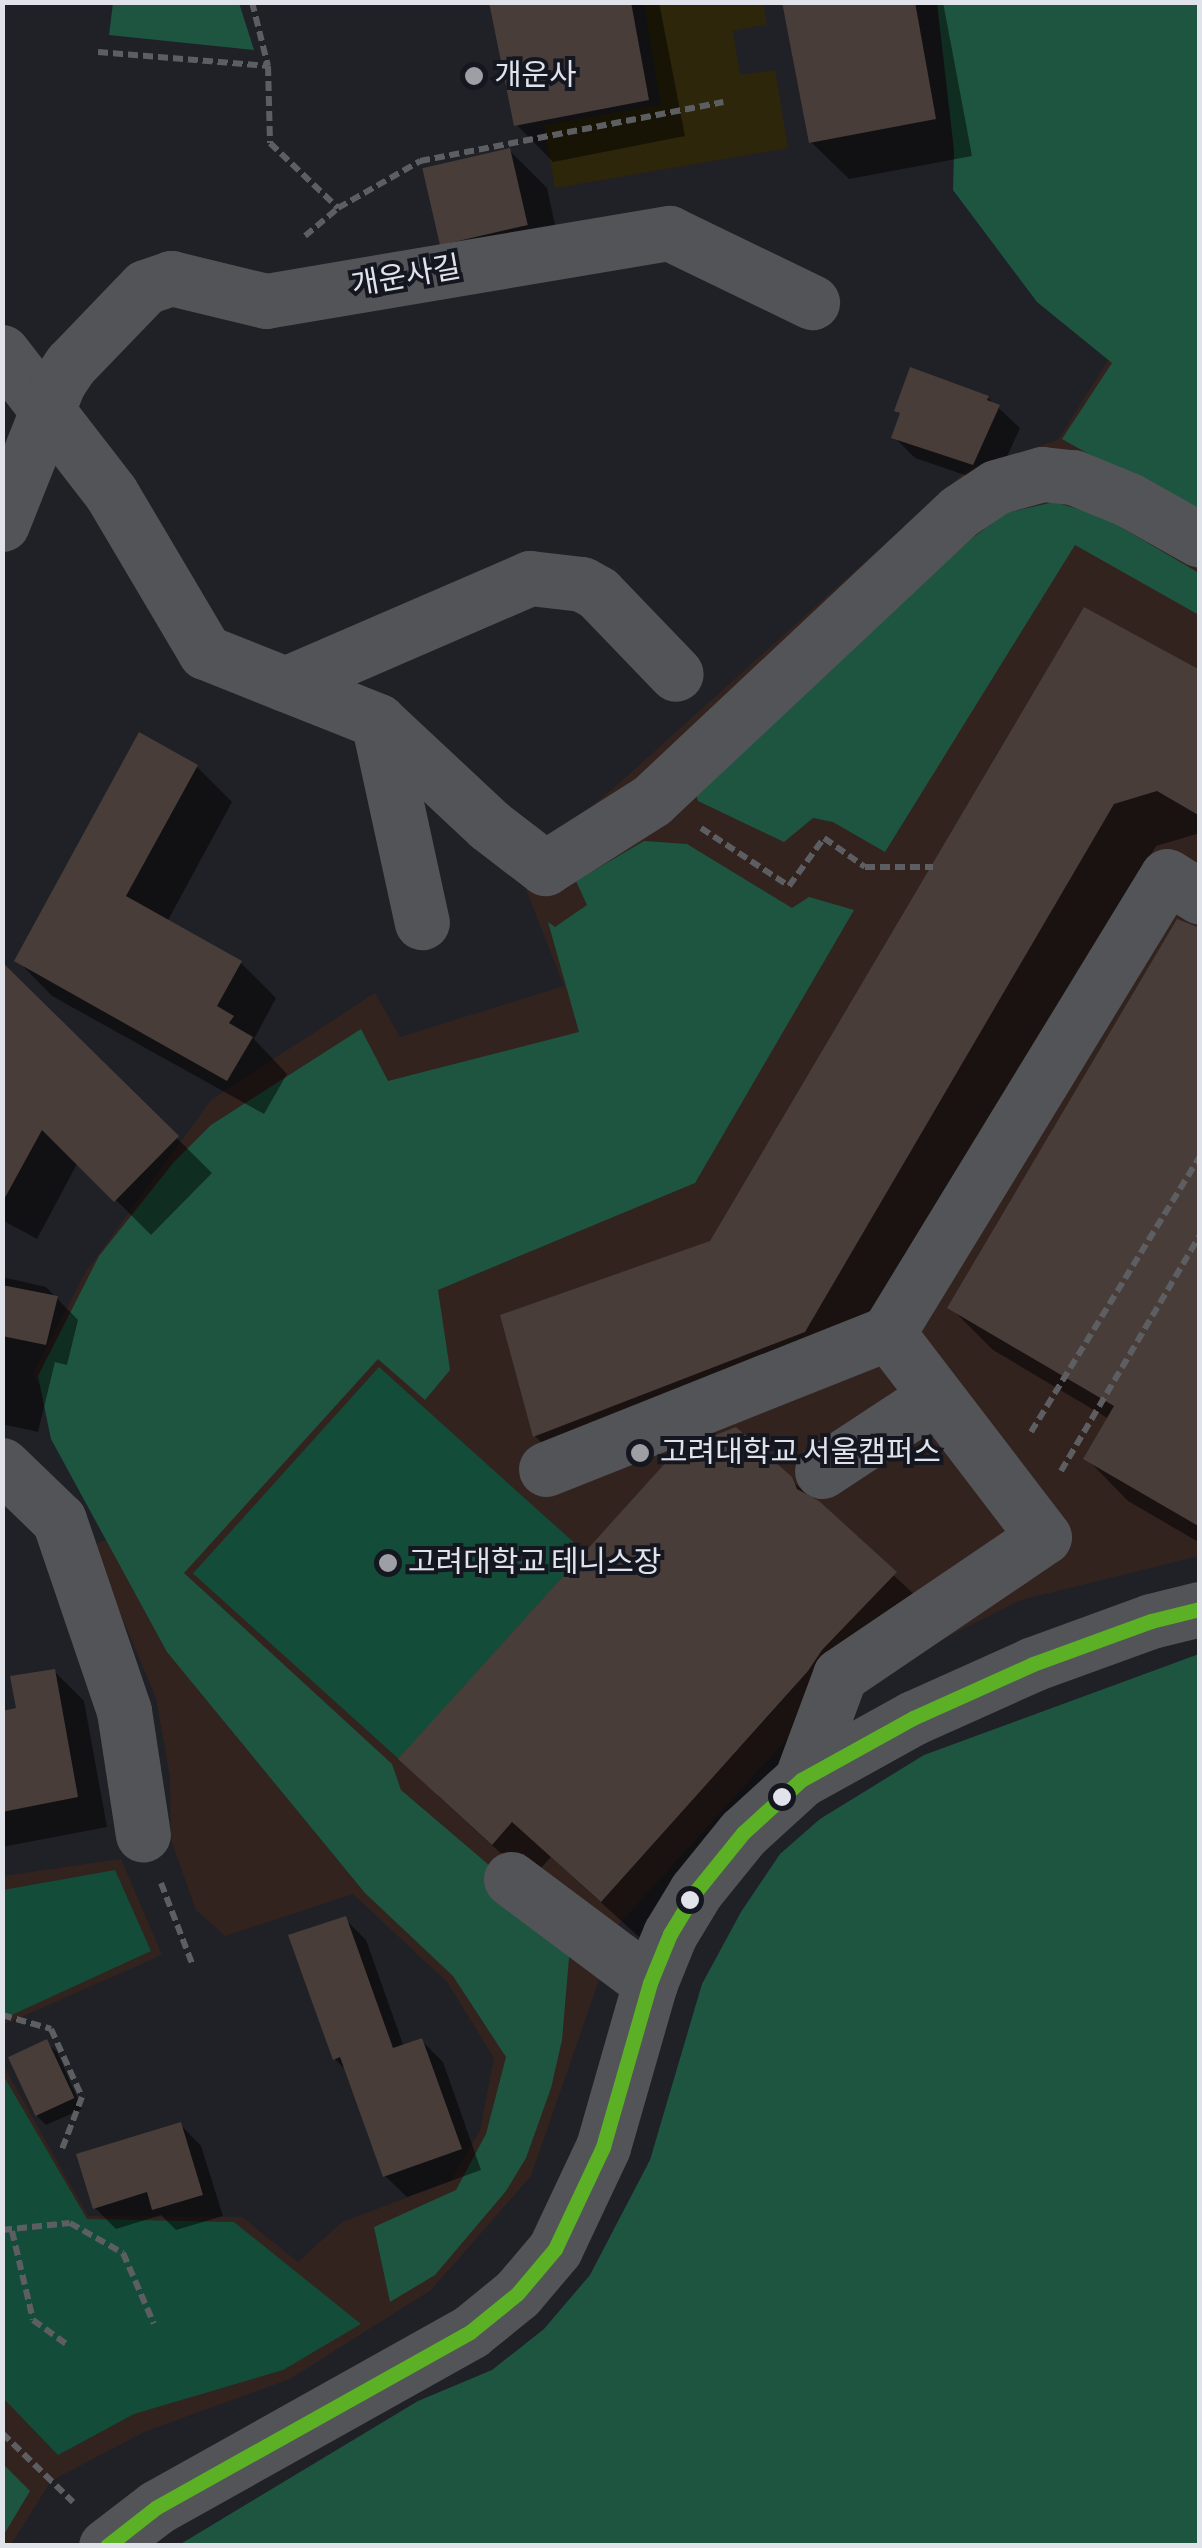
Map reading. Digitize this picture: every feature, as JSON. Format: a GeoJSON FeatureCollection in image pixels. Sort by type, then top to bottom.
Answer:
{"type":"FeatureCollection","features":[{"type":"Feature","properties":{"kind":"street","name":"개운사길"},"geometry":{"type":"LineString","coordinates":[[2,524],[47,410],[71,364],[144,286],[171,278],[266,300],[668,233],[812,302]]}},
{"type":"Feature","properties":{"kind":"street"},"geometry":{"type":"LineString","coordinates":[[2,352],[111,493],[204,652],[378,721],[489,825],[546,868],[652,800],[960,511],[996,487],[1042,474],[1073,477],[1129,500],[1200,540]]}},
{"type":"Feature","properties":{"kind":"street"},"geometry":{"type":"LineString","coordinates":[[285,684],[530,578],[554,584],[666,685]]}},
{"type":"Feature","properties":{"kind":"street"},"geometry":{"type":"LineString","coordinates":[[378,721],[422,922]]}},
{"type":"Feature","properties":{"kind":"street"},"geometry":{"type":"LineString","coordinates":[[546,1469],[888,1333],[1167,876],[1200,896]]}},
{"type":"Feature","properties":{"kind":"street"},"geometry":{"type":"LineString","coordinates":[[800,1780],[840,1676],[1064,1545],[936,1396],[888,1333]]}},
{"type":"Feature","properties":{"kind":"street"},"geometry":{"type":"LineString","coordinates":[[822,1471],[936,1396]]}},
{"type":"Feature","properties":{"kind":"street"},"geometry":{"type":"LineString","coordinates":[[2,1465],[58,1520],[124,1711],[143,1835]]}},
{"type":"Feature","properties":{"kind":"street"},"geometry":{"type":"LineString","coordinates":[[108,2543],[157,2506],[470,2332],[518,2294],[555,2249],[603,2147],[650,1983],[670,1934],[696,1891],[743,1833],[800,1780],[913,1718],[1033,1664],[1151,1621],[1200,1608]]}},
{"type":"Feature","properties":{"kind":"street"},"geometry":{"type":"LineString","coordinates":[[511,1880],[650,1983]]}},
{"type":"Feature","properties":{"kind":"path"},"geometry":{"type":"LineString","coordinates":[[252,2],[268,66],[270,143],[338,208],[420,161],[724,102]]}},
{"type":"Feature","properties":{"kind":"path"},"geometry":{"type":"LineString","coordinates":[[98,52],[268,66]]}},
{"type":"Feature","properties":{"kind":"path"},"geometry":{"type":"LineString","coordinates":[[652,800],[790,886],[824,838],[866,867],[933,867]]}},
{"type":"Feature","properties":{"kind":"path"},"geometry":{"type":"LineString","coordinates":[[1026,1439],[1200,1156]]}},
{"type":"Feature","properties":{"kind":"path"},"geometry":{"type":"LineString","coordinates":[[1060,1472],[1200,1234]]}},
{"type":"Feature","properties":{"kind":"path"},"geometry":{"type":"LineString","coordinates":[[143,1835],[193,1966]]}},
{"type":"Feature","properties":{"kind":"path"},"geometry":{"type":"LineString","coordinates":[[2,2015],[51,2029],[82,2096],[62,2149]]}},
{"type":"Feature","properties":{"kind":"path"},"geometry":{"type":"LineString","coordinates":[[2,2230],[70,2223],[123,2253],[154,2324]]}},
{"type":"Feature","properties":{"kind":"path"},"geometry":{"type":"LineString","coordinates":[[12,2230],[33,2320],[69,2346]]}},
{"type":"Feature","properties":{"kind":"path"},"geometry":{"type":"LineString","coordinates":[[2,2433],[108,2543]]}},
{"type":"Feature","properties":{"kind":"shaded area","name":"고려대학교 서울캠퍼스"},"geometry":{"type":"Polygon","coordinates":[[[1199,297],[1199,1556],[1021,1600],[823,1699],[618,1925],[531,2176],[431,2290],[290,2379],[144,2432],[51,2481],[10,2546],[2,2545],[2,2063],[88,2216],[242,2217],[298,2262],[342,2222],[451,2181],[480,2130],[494,2058],[447,1982],[353,1894],[225,1936],[196,1910],[171,1840],[170,1777],[156,1698],[92,1546],[127,1531],[33,1374],[85,1273],[212,1099],[375,993],[400,1037],[564,986],[517,867],[615,787],[968,469],[1058,440],[1114,351],[1199,297]]]}},
{"type":"Feature","properties":{"kind":"shaded area"},"geometry":{"type":"Polygon","coordinates":[[[121,1859],[162,1955],[3,2025],[3,1876],[121,1859]]]}},
{"type":"Feature","properties":{"kind":"green space"},"geometry":{"type":"Polygon","coordinates":[[[113,3],[239,3],[254,50],[109,35],[113,3]]]}},
{"type":"Feature","properties":{"kind":"green space"},"geometry":{"type":"Polygon","coordinates":[[[937,3],[1199,3],[1199,516],[1062,439],[1112,363],[1037,302],[953,190],[954,150],[937,3]]]}},
{"type":"Feature","properties":{"kind":"green space"},"geometry":{"type":"Polygon","coordinates":[[[1054,502],[1102,516],[1199,573],[1199,615],[1075,545],[885,852],[833,822],[813,818],[784,842],[698,801],[695,791],[971,539],[1006,513],[1054,502]]]}},
{"type":"Feature","properties":{"kind":"green space"},"geometry":{"type":"Polygon","coordinates":[[[644,841],[687,844],[792,908],[809,897],[854,910],[695,1183],[438,1290],[450,1370],[425,1400],[378,1359],[184,1573],[392,1764],[401,1790],[571,1935],[562,2040],[551,2088],[526,2158],[506,2191],[435,2275],[390,2302],[374,2227],[456,2190],[486,2134],[506,2057],[453,1976],[365,1893],[167,1652],[51,1439],[38,1376],[99,1256],[174,1162],[211,1125],[361,1029],[388,1081],[579,1032],[548,922],[555,927],[587,905],[576,881],[644,841]]]}},
{"type":"Feature","properties":{"kind":"green space","name":"고려대학교 테니스장"},"geometry":{"type":"Polygon","coordinates":[[[379,1367],[585,1552],[399,1759],[193,1574],[379,1367]]]}},
{"type":"Feature","properties":{"kind":"green space"},"geometry":{"type":"Polygon","coordinates":[[[1199,1654],[1199,2545],[179,2545],[418,2401],[492,2370],[544,2329],[590,2275],[650,2160],[702,1984],[741,1912],[780,1854],[820,1819],[924,1755],[1199,1654]]]}},
{"type":"Feature","properties":{"kind":"green space"},"geometry":{"type":"Polygon","coordinates":[[[115,1870],[151,1951],[3,2019],[3,1890],[115,1870]]]}},
{"type":"Feature","properties":{"kind":"green space"},"geometry":{"type":"Polygon","coordinates":[[[2,2073],[87,2219],[234,2222],[361,2324],[283,2370],[134,2414],[58,2455],[3,2398],[2,2073]]]}},
{"type":"Feature","properties":{"kind":"green space"},"geometry":{"type":"Polygon","coordinates":[[[3,2464],[30,2491],[3,2536],[3,2464]]]}},
{"type":"Feature","properties":{"kind":"sand"},"geometry":{"type":"Polygon","coordinates":[[[644,3],[763,3],[767,24],[733,31],[740,75],[775,70],[788,148],[555,188],[544,125],[661,105],[644,3]]]}},
{"type":"Feature","properties":{"kind":"building"},"geometry":{"type":"Polygon","coordinates":[[[489,2],[631,2],[649,100],[514,126],[489,2]]]}},
{"type":"Feature","properties":{"kind":"building"},"geometry":{"type":"Polygon","coordinates":[[[782,2],[915,2],[936,119],[809,143],[782,2]]]}},
{"type":"Feature","properties":{"kind":"building"},"geometry":{"type":"Polygon","coordinates":[[[510,148],[528,225],[440,245],[422,168],[510,148]]]}},
{"type":"Feature","properties":{"kind":"building"},"geometry":{"type":"Polygon","coordinates":[[[910,367],[989,396],[987,400],[1000,405],[973,465],[891,438],[900,413],[894,411],[910,367]]]}},
{"type":"Feature","properties":{"kind":"building"},"geometry":{"type":"Polygon","coordinates":[[[1084,607],[1200,670],[1200,816],[1157,791],[1114,804],[805,1332],[533,1437],[500,1315],[710,1241],[1084,607]]]}},
{"type":"Feature","properties":{"kind":"building"},"geometry":{"type":"Polygon","coordinates":[[[139,732],[198,765],[126,896],[242,961],[217,1006],[234,1016],[229,1023],[253,1037],[227,1081],[14,961],[139,732]]]}},
{"type":"Feature","properties":{"kind":"building"},"geometry":{"type":"Polygon","coordinates":[[[1177,919],[1200,928],[1200,1527],[1083,1459],[1114,1406],[947,1308],[1177,919]]]}},
{"type":"Feature","properties":{"kind":"building"},"geometry":{"type":"Polygon","coordinates":[[[2,962],[179,1136],[114,1202],[42,1130],[2,1203],[2,962]]]}},
{"type":"Feature","properties":{"kind":"building"},"geometry":{"type":"Polygon","coordinates":[[[2,1285],[58,1296],[46,1345],[2,1336],[2,1285]]]}},
{"type":"Feature","properties":{"kind":"building"},"geometry":{"type":"Polygon","coordinates":[[[736,1427],[792,1477],[797,1489],[819,1501],[897,1572],[822,1650],[808,1671],[601,1902],[512,1822],[492,1845],[398,1759],[677,1450],[736,1427]]]}},
{"type":"Feature","properties":{"kind":"building"},"geometry":{"type":"Polygon","coordinates":[[[55,1669],[78,1797],[2,1812],[2,1711],[16,1708],[10,1676],[55,1669]]]}},
{"type":"Feature","properties":{"kind":"building"},"geometry":{"type":"Polygon","coordinates":[[[346,1916],[393,2048],[422,2038],[462,2149],[383,2177],[340,2057],[333,2060],[288,1935],[346,1916]]]}},
{"type":"Feature","properties":{"kind":"building"},"geometry":{"type":"Polygon","coordinates":[[[47,2039],[74,2098],[35,2116],[8,2057],[47,2039]]]}},
{"type":"Feature","properties":{"kind":"building"},"geometry":{"type":"Polygon","coordinates":[[[181,2122],[203,2195],[152,2210],[147,2192],[93,2209],[76,2154],[181,2122]]]}},
{"type":"Feature","properties":{"kind":"transit line"},"geometry":{"type":"LineString","coordinates":[[107,2546],[157,2507],[470,2332],[517,2294],[555,2249],[603,2147],[650,1983],[670,1934],[696,1891],[743,1833],[801,1780],[913,1718],[1033,1664],[1151,1621],[1200,1609]]}},
{"type":"Feature","properties":{"kind":"place","name":"개운사"},"geometry":{"type":"Point","coordinates":[474,76]}},
{"type":"Feature","properties":{"kind":"place","name":"고려대학교 서울캠퍼스"},"geometry":{"type":"Point","coordinates":[640,1453]}},
{"type":"Feature","properties":{"kind":"place","name":"고려대학교 테니스장"},"geometry":{"type":"Point","coordinates":[388,1563]}}]}
